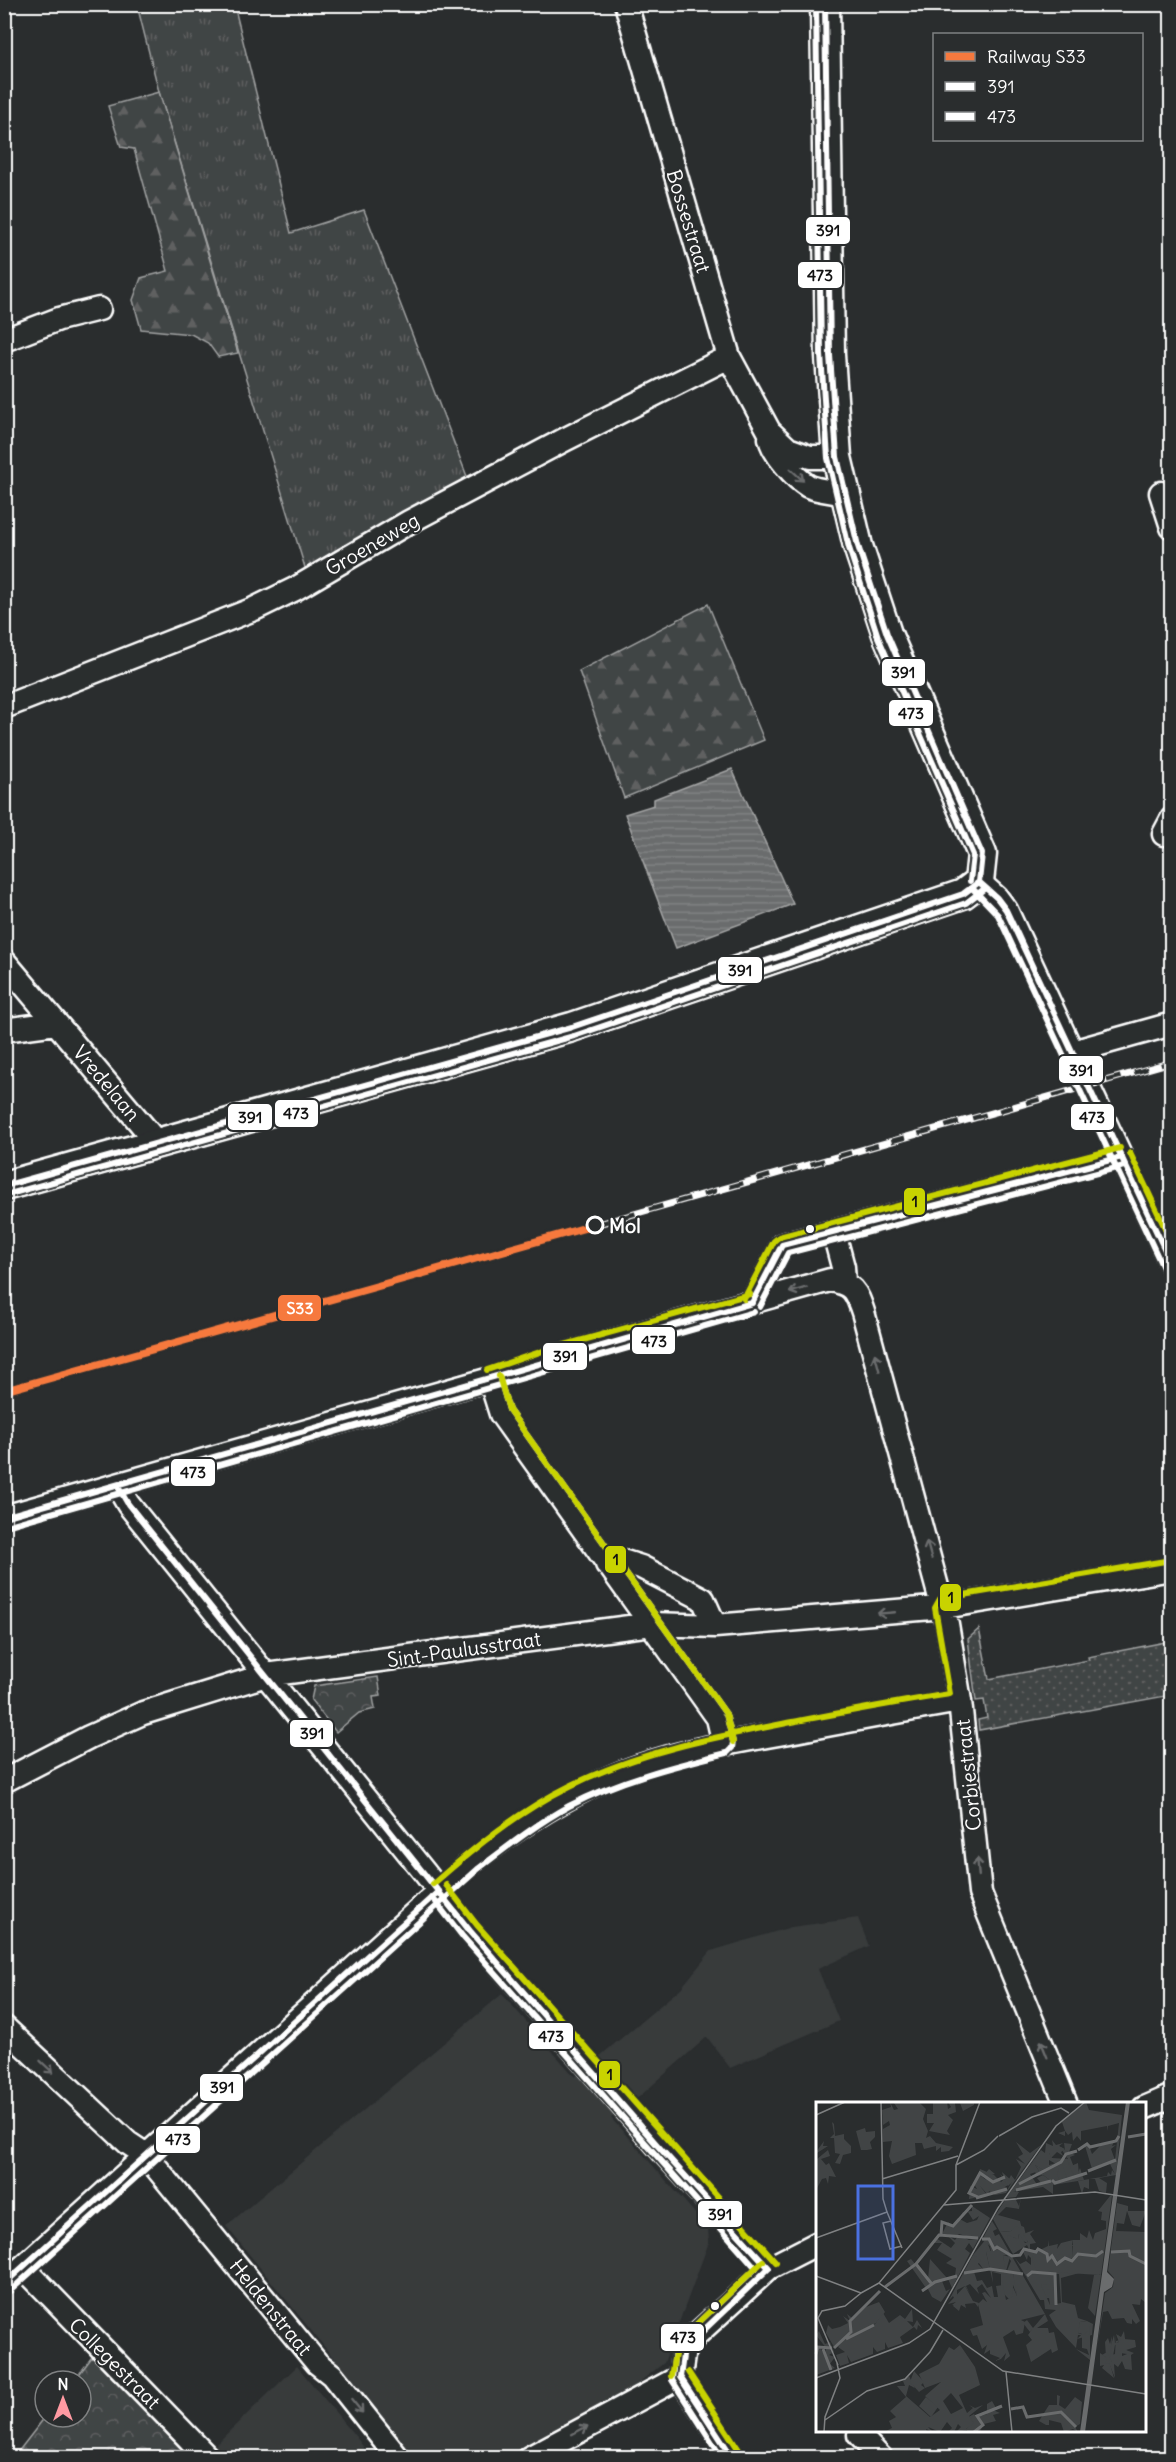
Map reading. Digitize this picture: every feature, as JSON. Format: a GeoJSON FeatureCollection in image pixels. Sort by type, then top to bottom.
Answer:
{"type":"FeatureCollection","features":[{"type":"Feature","properties":{"kind":"main road"},"geometry":{"type":"LineString","coordinates":[[4,1186],[616,1013],[963,894],[979,882],[982,854],[887,633],[858,546],[837,457],[830,355],[825,4]]}},
{"type":"Feature","properties":{"kind":"street","name":"Bossestraat"},"geometry":{"type":"LineString","coordinates":[[626,4],[729,357],[769,431],[772,445],[784,463],[808,486],[845,494]]}},
{"type":"Feature","properties":{"kind":"street"},"geometry":{"type":"LineString","coordinates":[[4,339],[59,319],[99,309]]}},
{"type":"Feature","properties":{"kind":"street","name":"Groeneweg"},"geometry":{"type":"LineString","coordinates":[[4,707],[264,604],[564,440],[729,357]]}},
{"type":"Feature","properties":{"kind":"street","name":"Bossestraat"},"geometry":{"type":"LineString","coordinates":[[769,431],[788,449],[810,457],[837,457]]}},
{"type":"Feature","properties":{"kind":"street"},"geometry":{"type":"LineString","coordinates":[[1161,493],[1172,527]]}},
{"type":"Feature","properties":{"kind":"street"},"geometry":{"type":"LineString","coordinates":[[979,882],[997,898],[1006,910],[1172,1266]]}},
{"type":"Feature","properties":{"kind":"street","name":"Vredelaan"},"geometry":{"type":"LineString","coordinates":[[4,961],[158,1144]]}},
{"type":"Feature","properties":{"kind":"street"},"geometry":{"type":"LineString","coordinates":[[4,1020],[37,1000]]}},
{"type":"Feature","properties":{"kind":"street"},"geometry":{"type":"LineString","coordinates":[[4,1030],[56,1023]]}},
{"type":"Feature","properties":{"kind":"street"},"geometry":{"type":"LineString","coordinates":[[1072,1052],[1172,1024]]}},
{"type":"Feature","properties":{"kind":"street"},"geometry":{"type":"LineString","coordinates":[[752,1303],[782,1245],[1122,1157]]}},
{"type":"Feature","properties":{"kind":"street","name":"Corbiestraat"},"geometry":{"type":"LineString","coordinates":[[834,1233],[843,1268],[844,1282],[853,1289],[863,1312],[944,1607],[960,1701],[980,1893],[1066,2102]]}},
{"type":"Feature","properties":{"kind":"street"},"geometry":{"type":"LineString","coordinates":[[4,1517],[490,1379],[545,1360],[830,1281],[844,1282]]}},
{"type":"Feature","properties":{"kind":"street"},"geometry":{"type":"LineString","coordinates":[[490,1379],[501,1414],[718,1718],[724,1744]]}},
{"type":"Feature","properties":{"kind":"street"},"geometry":{"type":"LineString","coordinates":[[117,1485],[128,1504],[470,1931],[769,2268]]}},
{"type":"Feature","properties":{"kind":"street"},"geometry":{"type":"LineString","coordinates":[[607,1564],[622,1561],[703,1599],[715,1626]]}},
{"type":"Feature","properties":{"kind":"street","name":"Sint-Paulusstraat"},"geometry":{"type":"LineString","coordinates":[[4,1781],[89,1737],[143,1713],[266,1675],[652,1624],[715,1626],[944,1607],[1172,1569]]}},
{"type":"Feature","properties":{"kind":"street"},"geometry":{"type":"LineString","coordinates":[[4,2284],[472,1862],[544,1810],[648,1762],[724,1744],[960,1701]]}},
{"type":"Feature","properties":{"kind":"street","name":"Heldenstraat"},"geometry":{"type":"LineString","coordinates":[[4,2027],[128,2143],[146,2155],[317,2363],[332,2375],[398,2457]]}},
{"type":"Feature","properties":{"kind":"street"},"geometry":{"type":"LineString","coordinates":[[1146,2107],[1172,2096]]}},
{"type":"Feature","properties":{"kind":"street"},"geometry":{"type":"LineString","coordinates":[[733,2457],[680,2378],[684,2349],[769,2268],[816,2244]]}},
{"type":"Feature","properties":{"kind":"street","name":"Collegestraat"},"geometry":{"type":"LineString","coordinates":[[23,2267],[208,2457]]}},
{"type":"Feature","properties":{"kind":"street"},"geometry":{"type":"LineString","coordinates":[[529,2457],[680,2378]]}},
{"type":"Feature","properties":{"kind":"street"},"geometry":{"type":"LineString","coordinates":[[859,2435],[881,2457]]}},
{"type":"Feature","properties":{"kind":"shaded area"},"geometry":{"type":"Polygon","coordinates":[[[732,769],[793,904],[676,948],[625,814],[654,805],[654,799],[732,769]]]}},
{"type":"Feature","properties":{"kind":"shaded area"},"geometry":{"type":"Polygon","coordinates":[[[858,1918],[869,1946],[818,1969],[839,2021],[730,2068],[707,2037],[639,2097],[611,2118],[708,2228],[709,2242],[664,2363],[619,2398],[508,2457],[414,2457],[226,2226],[502,1994],[575,2077],[681,1988],[711,1951],[791,1927],[858,1918]]]}},
{"type":"Feature","properties":{"kind":"shaded area"},"geometry":{"type":"Polygon","coordinates":[[[297,2366],[371,2457],[225,2457],[214,2446],[297,2366]]]}},
{"type":"Feature","properties":{"kind":"green space"},"geometry":{"type":"Polygon","coordinates":[[[137,5],[234,5],[291,233],[364,210],[468,479],[306,571],[159,92],[137,5]]]}},
{"type":"Feature","properties":{"kind":"green space"},"geometry":{"type":"Polygon","coordinates":[[[159,92],[238,353],[218,357],[208,343],[191,334],[141,329],[133,300],[141,278],[168,271],[134,149],[121,147],[108,106],[159,92]]]}},
{"type":"Feature","properties":{"kind":"green space"},"geometry":{"type":"Polygon","coordinates":[[[708,604],[764,740],[624,798],[579,671],[708,604]]]}},
{"type":"Feature","properties":{"kind":"green space"},"geometry":{"type":"Polygon","coordinates":[[[979,1629],[989,1679],[1089,1660],[1088,1657],[1171,1641],[1171,1670],[1166,1671],[1171,1695],[979,1730],[978,1720],[987,1718],[984,1700],[976,1701],[968,1639],[979,1629]]]}},
{"type":"Feature","properties":{"kind":"green space"},"geometry":{"type":"Polygon","coordinates":[[[378,1677],[381,1696],[373,1697],[375,1709],[359,1713],[336,1732],[311,1700],[314,1686],[378,1677]]]}},
{"type":"Feature","properties":{"kind":"green space"},"geometry":{"type":"Polygon","coordinates":[[[92,2357],[189,2457],[14,2457],[36,2429],[93,2429],[93,2369],[83,2369],[92,2357]]]}},
{"type":"Feature","properties":{"kind":"railway"},"geometry":{"type":"LineString","coordinates":[[595,1225],[1172,1062]]}},
{"type":"Feature","properties":{"kind":"rail line","name":"S33"},"geometry":{"type":"LineString","coordinates":[[4,1391],[595,1225]]}},
{"type":"Feature","properties":{"kind":"transit line","name":"473"},"geometry":{"type":"LineString","coordinates":[[816,4],[821,355],[828,458],[849,548],[878,637],[973,855],[970,881]]}},
{"type":"Feature","properties":{"kind":"transit line","name":"391"},"geometry":{"type":"LineString","coordinates":[[825,4],[830,355],[837,457],[858,546],[887,634],[982,854],[979,882]]}},
{"type":"Feature","properties":{"kind":"transit line","name":"391"},"geometry":{"type":"LineString","coordinates":[[979,882],[997,898],[1006,910],[1172,1265]]}},
{"type":"Feature","properties":{"kind":"transit line","name":"391"},"geometry":{"type":"LineString","coordinates":[[4,1186],[572,1027],[963,894],[979,882]]}},
{"type":"Feature","properties":{"kind":"transit line","name":"473"},"geometry":{"type":"LineString","coordinates":[[973,889],[998,915],[1164,1270]]}},
{"type":"Feature","properties":{"kind":"transit line","name":"473"},"geometry":{"type":"LineString","coordinates":[[6,1195],[574,1036],[966,903],[984,889]]}},
{"type":"Feature","properties":{"kind":"transit line","name":"1"},"geometry":{"type":"LineString","coordinates":[[744,1299],[774,1241],[779,1237],[1120,1148]]}},
{"type":"Feature","properties":{"kind":"transit line","name":"1"},"geometry":{"type":"LineString","coordinates":[[1130,1153],[1172,1243]]}},
{"type":"Feature","properties":{"kind":"transit line","name":"391"},"geometry":{"type":"LineString","coordinates":[[752,1303],[782,1245],[1122,1157]]}},
{"type":"Feature","properties":{"kind":"transit line","name":"473"},"geometry":{"type":"LineString","coordinates":[[760,1307],[788,1253],[1124,1166]]}},
{"type":"Feature","properties":{"kind":"transit line","name":"1"},"geometry":{"type":"LineString","coordinates":[[487,1370],[543,1351],[750,1294]]}},
{"type":"Feature","properties":{"kind":"transit line","name":"391"},"geometry":{"type":"LineString","coordinates":[[4,1517],[752,1303]]}},
{"type":"Feature","properties":{"kind":"transit line","name":"473"},"geometry":{"type":"LineString","coordinates":[[6,1526],[754,1312]]}},
{"type":"Feature","properties":{"kind":"transit line","name":"473"},"geometry":{"type":"LineString","coordinates":[[10,2291],[478,1869],[500,1852],[545,1820],[588,1797],[646,1775],[727,1753],[732,1748],[733,1742],[726,1714],[509,1410],[499,1376]]}},
{"type":"Feature","properties":{"kind":"transit line","name":"1"},"geometry":{"type":"LineString","coordinates":[[499,1376],[509,1410],[726,1714],[733,1742]]}},
{"type":"Feature","properties":{"kind":"transit line","name":"391"},"geometry":{"type":"LineString","coordinates":[[117,1485],[128,1504],[470,1931],[658,2146],[769,2268],[684,2349],[680,2377],[733,2458]]}},
{"type":"Feature","properties":{"kind":"transit line","name":"1"},"geometry":{"type":"LineString","coordinates":[[433,1884],[481,1843],[515,1818],[570,1786],[624,1763],[735,1733],[950,1694],[935,1608],[940,1599],[1171,1560]]}},
{"type":"Feature","properties":{"kind":"transit line","name":"1"},"geometry":{"type":"LineString","coordinates":[[446,1885],[477,1925],[776,2262]]}},
{"type":"Feature","properties":{"kind":"transit line","name":"391"},"geometry":{"type":"LineString","coordinates":[[4,2284],[439,1891]]}},
{"type":"Feature","properties":{"kind":"transit line","name":"473"},"geometry":{"type":"LineString","coordinates":[[432,1897],[463,1937],[756,2268],[678,2342],[675,2348],[672,2380],[722,2458]]}},
{"type":"Feature","properties":{"kind":"transit line","name":"1"},"geometry":{"type":"LineString","coordinates":[[671,2376],[677,2343],[763,2261]]}},
{"type":"Feature","properties":{"kind":"transit line","name":"1"},"geometry":{"type":"LineString","coordinates":[[688,2372],[741,2453]]}},
{"type":"Feature","properties":{"kind":"place","name":"Mol"},"geometry":{"type":"Point","coordinates":[595,1225]}}]}
